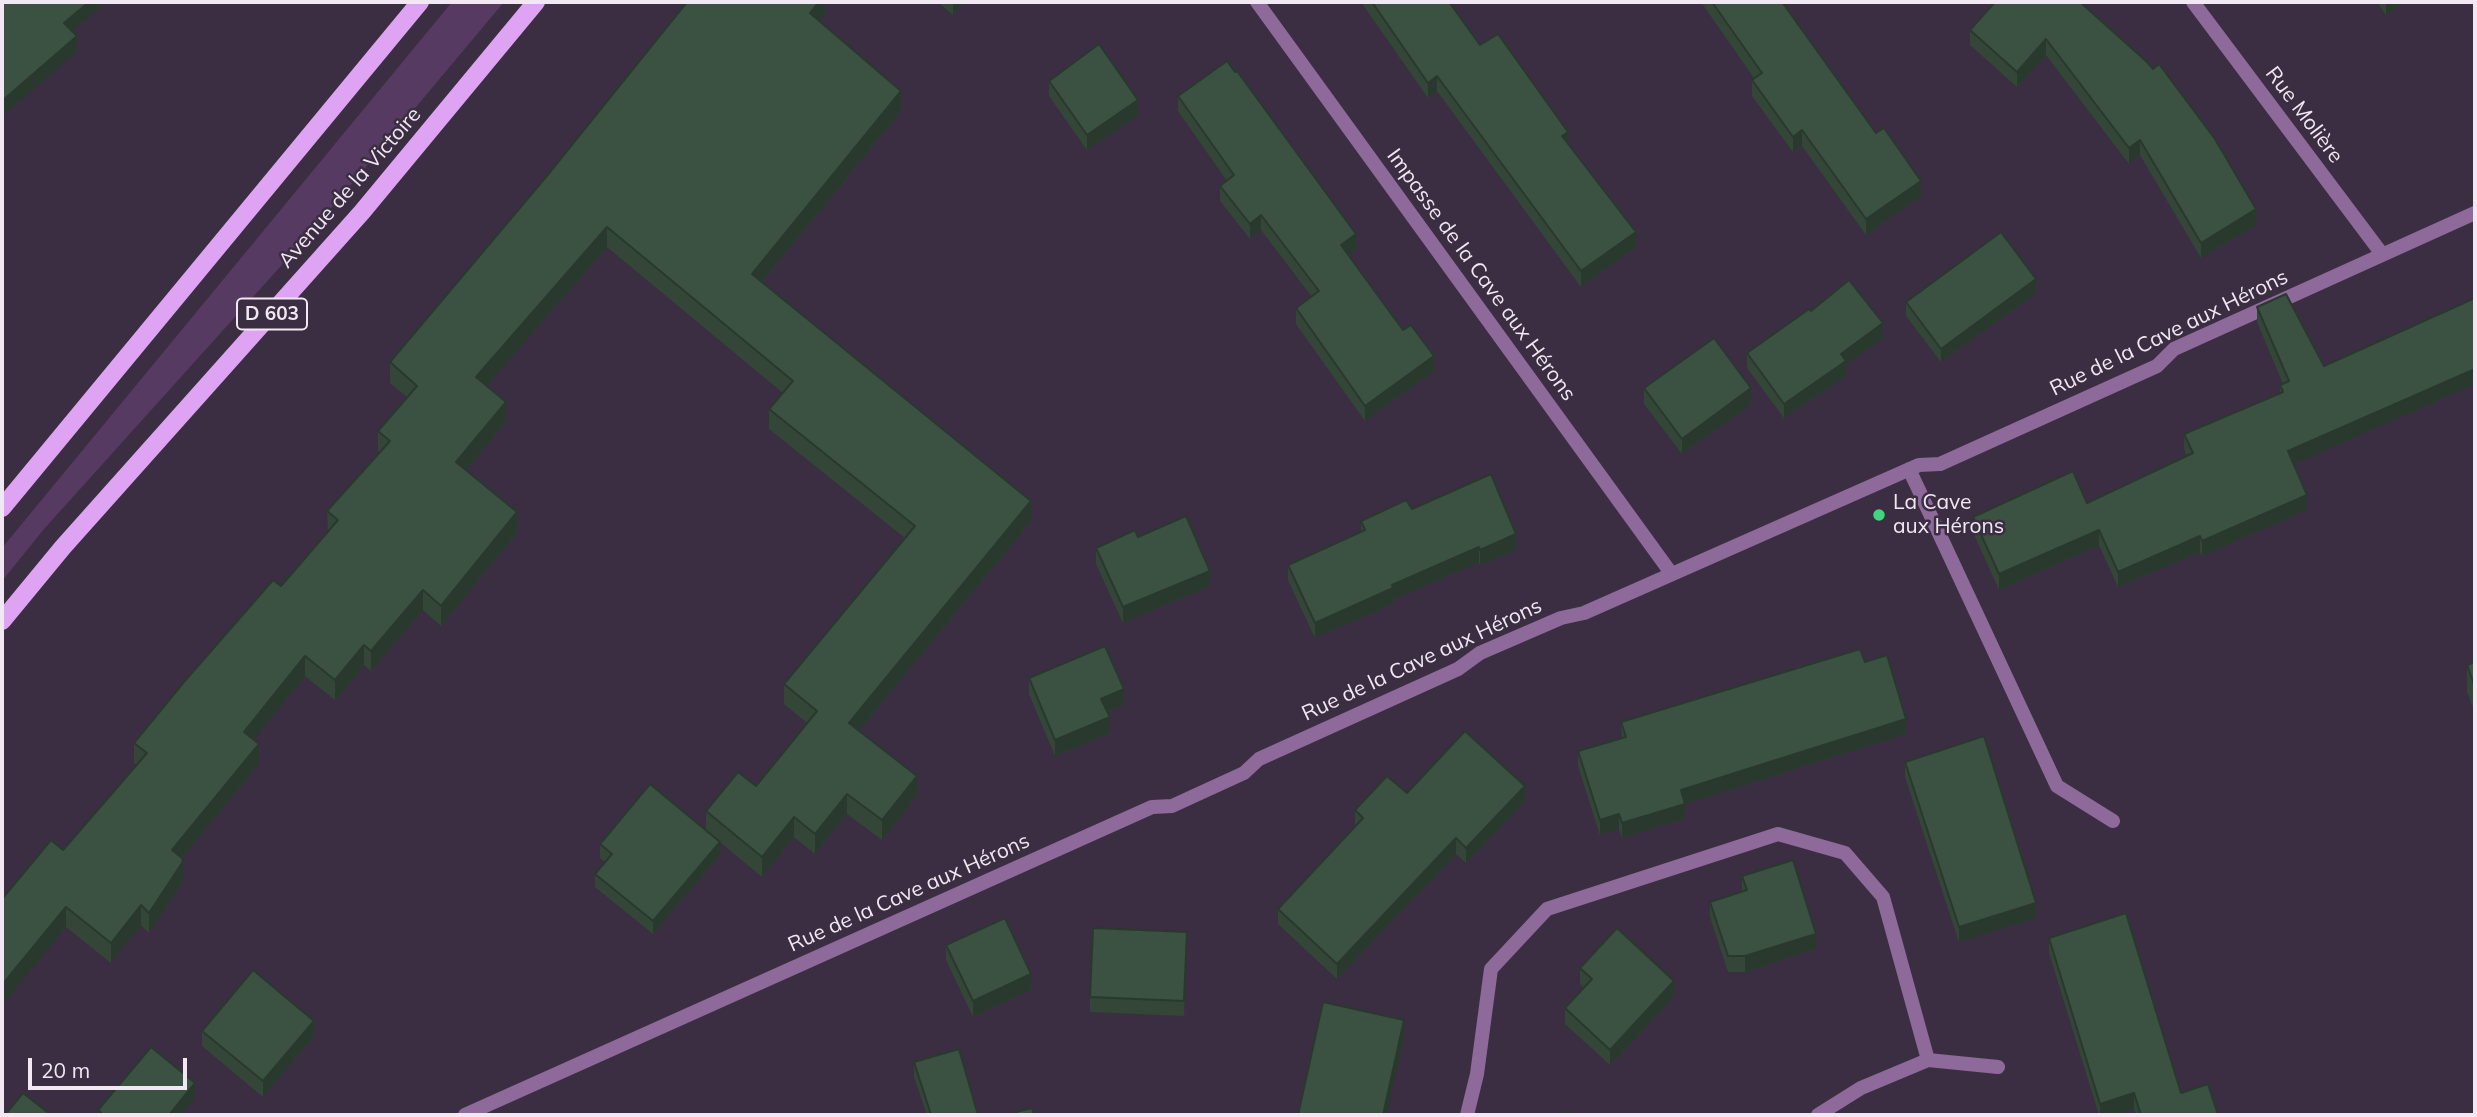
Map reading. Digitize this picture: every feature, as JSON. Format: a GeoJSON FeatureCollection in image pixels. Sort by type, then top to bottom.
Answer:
{"type":"FeatureCollection","features":[{"type":"Feature","properties":{"kind":"main road"},"geometry":{"type":"LineString","coordinates":[[2,508],[419,2]]}},
{"type":"Feature","properties":{"kind":"main road","name":"Avenue de la Victoire"},"geometry":{"type":"LineString","coordinates":[[2,621],[63,547],[362,212],[536,2]]}},
{"type":"Feature","properties":{"kind":"street","name":"Impasse de la Cave aux Hérons"},"geometry":{"type":"LineString","coordinates":[[1257,2],[1671,573]]}},
{"type":"Feature","properties":{"kind":"street","name":"Rue Molière"},"geometry":{"type":"LineString","coordinates":[[2193,2],[2382,254]]}},
{"type":"Feature","properties":{"kind":"street","name":"Rue de la Cave aux Hérons"},"geometry":{"type":"LineString","coordinates":[[465,1115],[1153,807],[1172,806],[1244,773],[1259,759],[1458,669],[1480,653],[1560,618],[1584,613],[1909,469],[1919,465],[1940,464],[2157,366],[2174,349],[2475,213]]}},
{"type":"Feature","properties":{"kind":"street"},"geometry":{"type":"LineString","coordinates":[[1909,469],[2057,786],[2113,821]]}},
{"type":"Feature","properties":{"kind":"street"},"geometry":{"type":"LineString","coordinates":[[1467,1115],[1477,1074],[1491,969],[1548,909],[1778,834],[1845,853],[1883,897],[1928,1060]]}},
{"type":"Feature","properties":{"kind":"street"},"geometry":{"type":"LineString","coordinates":[[1818,1115],[1861,1088],[1928,1060],[1998,1067]]}},
{"type":"Feature","properties":{"kind":"shaded area"},"geometry":{"type":"Polygon","coordinates":[[[452,2],[504,2],[307,237],[44,529],[2,581],[2,548],[452,2]]]}},
{"type":"Feature","properties":{"kind":"building"},"geometry":{"type":"Polygon","coordinates":[[[2,2],[89,2],[64,23],[77,36],[2,101],[2,2]]]}},
{"type":"Feature","properties":{"kind":"building"},"geometry":{"type":"Polygon","coordinates":[[[687,2],[819,2],[810,13],[901,91],[752,274],[1031,501],[849,723],[917,776],[882,820],[847,794],[815,834],[794,817],[762,857],[706,811],[738,772],[756,786],[817,711],[784,684],[915,526],[769,409],[793,381],[607,227],[476,377],[506,402],[456,462],[517,512],[441,606],[423,590],[371,651],[364,645],[335,680],[305,656],[244,732],[259,744],[172,850],[183,859],[182,863],[149,913],[141,905],[111,943],[66,907],[2,985],[2,899],[51,840],[63,850],[147,753],[134,743],[184,682],[273,580],[281,586],[338,520],[327,511],[390,441],[378,431],[417,386],[390,362],[546,177],[687,2]]]}},
{"type":"Feature","properties":{"kind":"building"},"geometry":{"type":"Polygon","coordinates":[[[1372,2],[1449,2],[1480,45],[1498,34],[1568,132],[1562,136],[1636,232],[1581,271],[1437,76],[1428,83],[1372,2]]]}},
{"type":"Feature","properties":{"kind":"building"},"geometry":{"type":"Polygon","coordinates":[[[1712,2],[1782,2],[1876,133],[1884,128],[1921,181],[1866,219],[1802,130],[1793,137],[1752,80],[1762,73],[1712,2]]]}},
{"type":"Feature","properties":{"kind":"building"},"geometry":{"type":"Polygon","coordinates":[[[1995,2],[2080,2],[2153,69],[2159,64],[2215,139],[2256,209],[2201,243],[2140,140],[2129,148],[2046,39],[2017,72],[1970,30],[1995,2]]]}},
{"type":"Feature","properties":{"kind":"building"},"geometry":{"type":"Polygon","coordinates":[[[1099,44],[1138,100],[1087,135],[1049,81],[1099,44]]]}},
{"type":"Feature","properties":{"kind":"building"},"geometry":{"type":"Polygon","coordinates":[[[1227,61],[1356,234],[1341,245],[1403,330],[1411,325],[1434,356],[1365,406],[1296,308],[1319,291],[1261,215],[1250,224],[1220,186],[1234,175],[1178,96],[1227,61]]]}},
{"type":"Feature","properties":{"kind":"building"},"geometry":{"type":"Polygon","coordinates":[[[2001,232],[2036,279],[1941,349],[1906,302],[2001,232]]]}},
{"type":"Feature","properties":{"kind":"building"},"geometry":{"type":"Polygon","coordinates":[[[1849,280],[1883,323],[1841,354],[1846,361],[1784,404],[1747,353],[1809,309],[1811,311],[1849,280]]]}},
{"type":"Feature","properties":{"kind":"building"},"geometry":{"type":"Polygon","coordinates":[[[2286,294],[2324,366],[2475,298],[2475,369],[2288,451],[2307,495],[2202,541],[2200,536],[2118,572],[2099,530],[1999,574],[1973,517],[2073,471],[2087,503],[2193,453],[2184,434],[2283,392],[2280,385],[2289,381],[2257,307],[2286,294]]]}},
{"type":"Feature","properties":{"kind":"building"},"geometry":{"type":"Polygon","coordinates":[[[1714,338],[1751,388],[1682,439],[1644,388],[1714,338]]]}},
{"type":"Feature","properties":{"kind":"building"},"geometry":{"type":"Polygon","coordinates":[[[1491,474],[1516,534],[1392,585],[1393,588],[1315,623],[1288,565],[1365,530],[1361,521],[1406,500],[1412,509],[1491,474]]]}},
{"type":"Feature","properties":{"kind":"building"},"geometry":{"type":"Polygon","coordinates":[[[1186,516],[1210,571],[1123,607],[1096,548],[1135,530],[1138,537],[1186,516]]]}},
{"type":"Feature","properties":{"kind":"building"},"geometry":{"type":"Polygon","coordinates":[[[1105,646],[1124,689],[1101,699],[1110,717],[1055,740],[1029,678],[1105,646]]]}},
{"type":"Feature","properties":{"kind":"building"},"geometry":{"type":"Polygon","coordinates":[[[1860,649],[1865,662],[1887,655],[1906,719],[1681,790],[1685,804],[1622,823],[1619,814],[1600,820],[1578,751],[1626,737],[1621,722],[1860,649]]]}},
{"type":"Feature","properties":{"kind":"building"},"geometry":{"type":"Polygon","coordinates":[[[2475,662],[2475,687],[2467,665],[2475,662]]]}},
{"type":"Feature","properties":{"kind":"building"},"geometry":{"type":"Polygon","coordinates":[[[1465,731],[1525,786],[1466,848],[1456,838],[1337,964],[1278,909],[1363,818],[1355,810],[1387,776],[1407,793],[1465,731]]]}},
{"type":"Feature","properties":{"kind":"building"},"geometry":{"type":"Polygon","coordinates":[[[1984,736],[2036,903],[1959,927],[1905,762],[1984,736]]]}},
{"type":"Feature","properties":{"kind":"building"},"geometry":{"type":"Polygon","coordinates":[[[650,784],[720,842],[653,921],[595,874],[612,854],[600,844],[650,784]]]}},
{"type":"Feature","properties":{"kind":"building"},"geometry":{"type":"Polygon","coordinates":[[[1793,860],[1816,934],[1745,956],[1728,956],[1710,902],[1747,890],[1742,876],[1793,860]]]}},
{"type":"Feature","properties":{"kind":"building"},"geometry":{"type":"Polygon","coordinates":[[[2126,913],[2181,1093],[2208,1084],[2218,1115],[2141,1115],[2134,1093],[2100,1104],[2049,938],[2126,913]]]}},
{"type":"Feature","properties":{"kind":"building"},"geometry":{"type":"Polygon","coordinates":[[[1005,918],[1031,974],[973,1001],[946,945],[1005,918]]]}},
{"type":"Feature","properties":{"kind":"building"},"geometry":{"type":"Polygon","coordinates":[[[1093,928],[1187,932],[1184,1001],[1090,997],[1093,928]]]}},
{"type":"Feature","properties":{"kind":"building"},"geometry":{"type":"Polygon","coordinates":[[[1617,928],[1674,981],[1610,1050],[1565,1008],[1592,979],[1580,968],[1617,928]]]}},
{"type":"Feature","properties":{"kind":"building"},"geometry":{"type":"Polygon","coordinates":[[[253,970],[314,1021],[263,1081],[202,1031],[253,970]]]}},
{"type":"Feature","properties":{"kind":"building"},"geometry":{"type":"Polygon","coordinates":[[[1323,1002],[1404,1020],[1383,1115],[1298,1115],[1323,1002]]]}},
{"type":"Feature","properties":{"kind":"building"},"geometry":{"type":"Polygon","coordinates":[[[151,1047],[195,1083],[169,1115],[104,1115],[98,1110],[151,1047]]]}},
{"type":"Feature","properties":{"kind":"building"},"geometry":{"type":"Polygon","coordinates":[[[959,1049],[978,1115],[931,1115],[914,1062],[959,1049]]]}},
{"type":"Feature","properties":{"kind":"building"},"geometry":{"type":"Polygon","coordinates":[[[23,1093],[51,1115],[5,1115],[23,1093]]]}},
{"type":"Feature","properties":{"kind":"building"},"geometry":{"type":"Polygon","coordinates":[[[1032,1108],[1034,1115],[1004,1115],[1032,1108]]]}},
{"type":"Feature","properties":{"kind":"place","name":"La Cave aux Hérons"},"geometry":{"type":"Point","coordinates":[1879,515]}}]}
